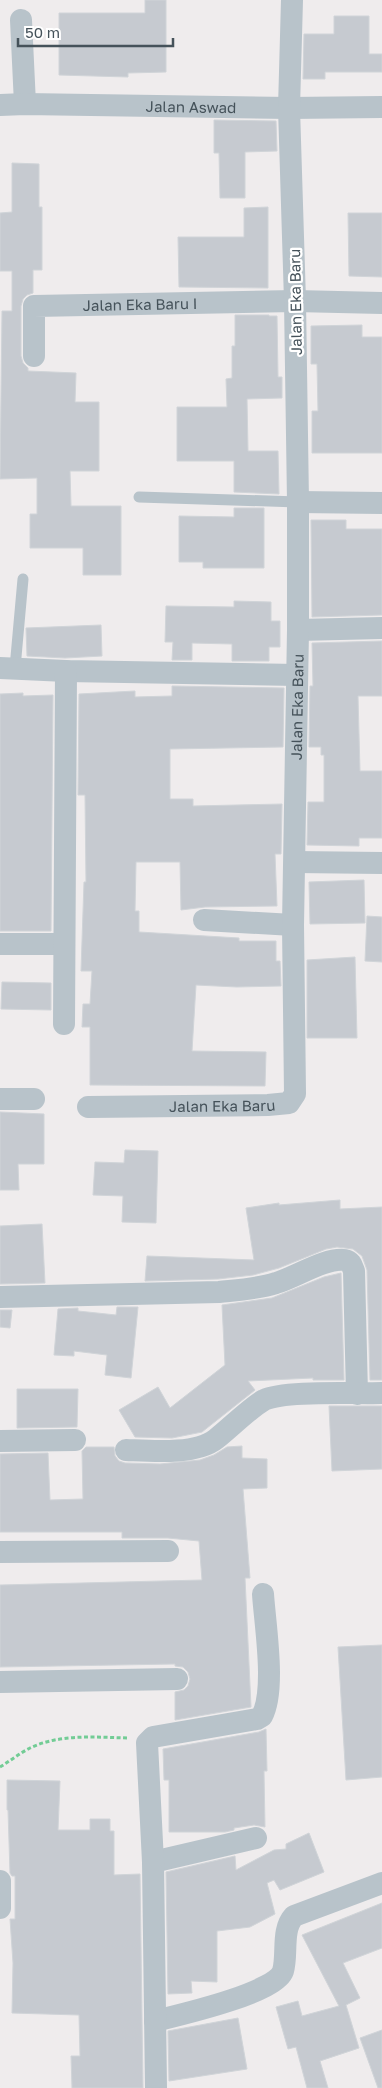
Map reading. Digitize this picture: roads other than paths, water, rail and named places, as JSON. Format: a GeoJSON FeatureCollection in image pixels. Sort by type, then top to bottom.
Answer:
{"type":"FeatureCollection","features":[{"type":"Feature","properties":{"kind":"street","name":"Jalan Eka Baru"},"geometry":{"type":"LineString","coordinates":[[88,1107],[285,1104],[292,1101],[295,1094],[293,925],[298,630],[298,502],[296,301],[289,108],[292,0]]}},
{"type":"Feature","properties":{"kind":"street"},"geometry":{"type":"LineString","coordinates":[[21,20],[24,104]]}},
{"type":"Feature","properties":{"kind":"street","name":"Jalan Aswad"},"geometry":{"type":"LineString","coordinates":[[0,105],[382,107]]}},
{"type":"Feature","properties":{"kind":"street"},"geometry":{"type":"LineString","coordinates":[[296,301],[382,303]]}},
{"type":"Feature","properties":{"kind":"street","name":"Jalan Eka Baru I"},"geometry":{"type":"LineString","coordinates":[[34,356],[34,306],[296,301]]}},
{"type":"Feature","properties":{"kind":"street"},"geometry":{"type":"LineString","coordinates":[[298,502],[382,503]]}},
{"type":"Feature","properties":{"kind":"street"},"geometry":{"type":"LineString","coordinates":[[298,630],[382,628]]}},
{"type":"Feature","properties":{"kind":"street"},"geometry":{"type":"LineString","coordinates":[[8,668],[66,671],[297,675]]}},
{"type":"Feature","properties":{"kind":"street"},"geometry":{"type":"LineString","coordinates":[[64,1024],[66,671]]}},
{"type":"Feature","properties":{"kind":"street"},"geometry":{"type":"LineString","coordinates":[[294,862],[382,863]]}},
{"type":"Feature","properties":{"kind":"street"},"geometry":{"type":"LineString","coordinates":[[204,920],[293,925]]}},
{"type":"Feature","properties":{"kind":"street"},"geometry":{"type":"LineString","coordinates":[[0,944],[64,944]]}},
{"type":"Feature","properties":{"kind":"street"},"geometry":{"type":"LineString","coordinates":[[0,1099],[34,1099]]}},
{"type":"Feature","properties":{"kind":"street"},"geometry":{"type":"LineString","coordinates":[[0,1297],[241,1290],[276,1283],[306,1270],[347,1260],[354,1271],[357,1394]]}},
{"type":"Feature","properties":{"kind":"street"},"geometry":{"type":"LineString","coordinates":[[126,1450],[201,1448],[214,1441],[264,1400],[286,1395],[382,1393]]}},
{"type":"Feature","properties":{"kind":"street"},"geometry":{"type":"LineString","coordinates":[[0,1442],[75,1440]]}},
{"type":"Feature","properties":{"kind":"street"},"geometry":{"type":"LineString","coordinates":[[0,1552],[168,1551]]}},
{"type":"Feature","properties":{"kind":"street"},"geometry":{"type":"LineString","coordinates":[[156,2088],[153,1862],[148,1744],[153,1737],[257,1719],[262,1716],[266,1706],[269,1687],[263,1594]]}},
{"type":"Feature","properties":{"kind":"street"},"geometry":{"type":"LineString","coordinates":[[0,1682],[177,1678]]}},
{"type":"Feature","properties":{"kind":"street"},"geometry":{"type":"LineString","coordinates":[[153,1862],[256,1838]]}},
{"type":"Feature","properties":{"kind":"street"},"geometry":{"type":"LineString","coordinates":[[0,1881],[0,1908]]}},
{"type":"Feature","properties":{"kind":"street"},"geometry":{"type":"LineString","coordinates":[[156,2021],[238,1998],[275,1982],[282,1972],[288,1926],[294,1916],[382,1883]]}},
{"type":"Feature","properties":{"kind":"lane"},"geometry":{"type":"LineString","coordinates":[[139,497],[298,502]]}},
{"type":"Feature","properties":{"kind":"lane"},"geometry":{"type":"LineString","coordinates":[[8,668],[23,579]]}}]}
